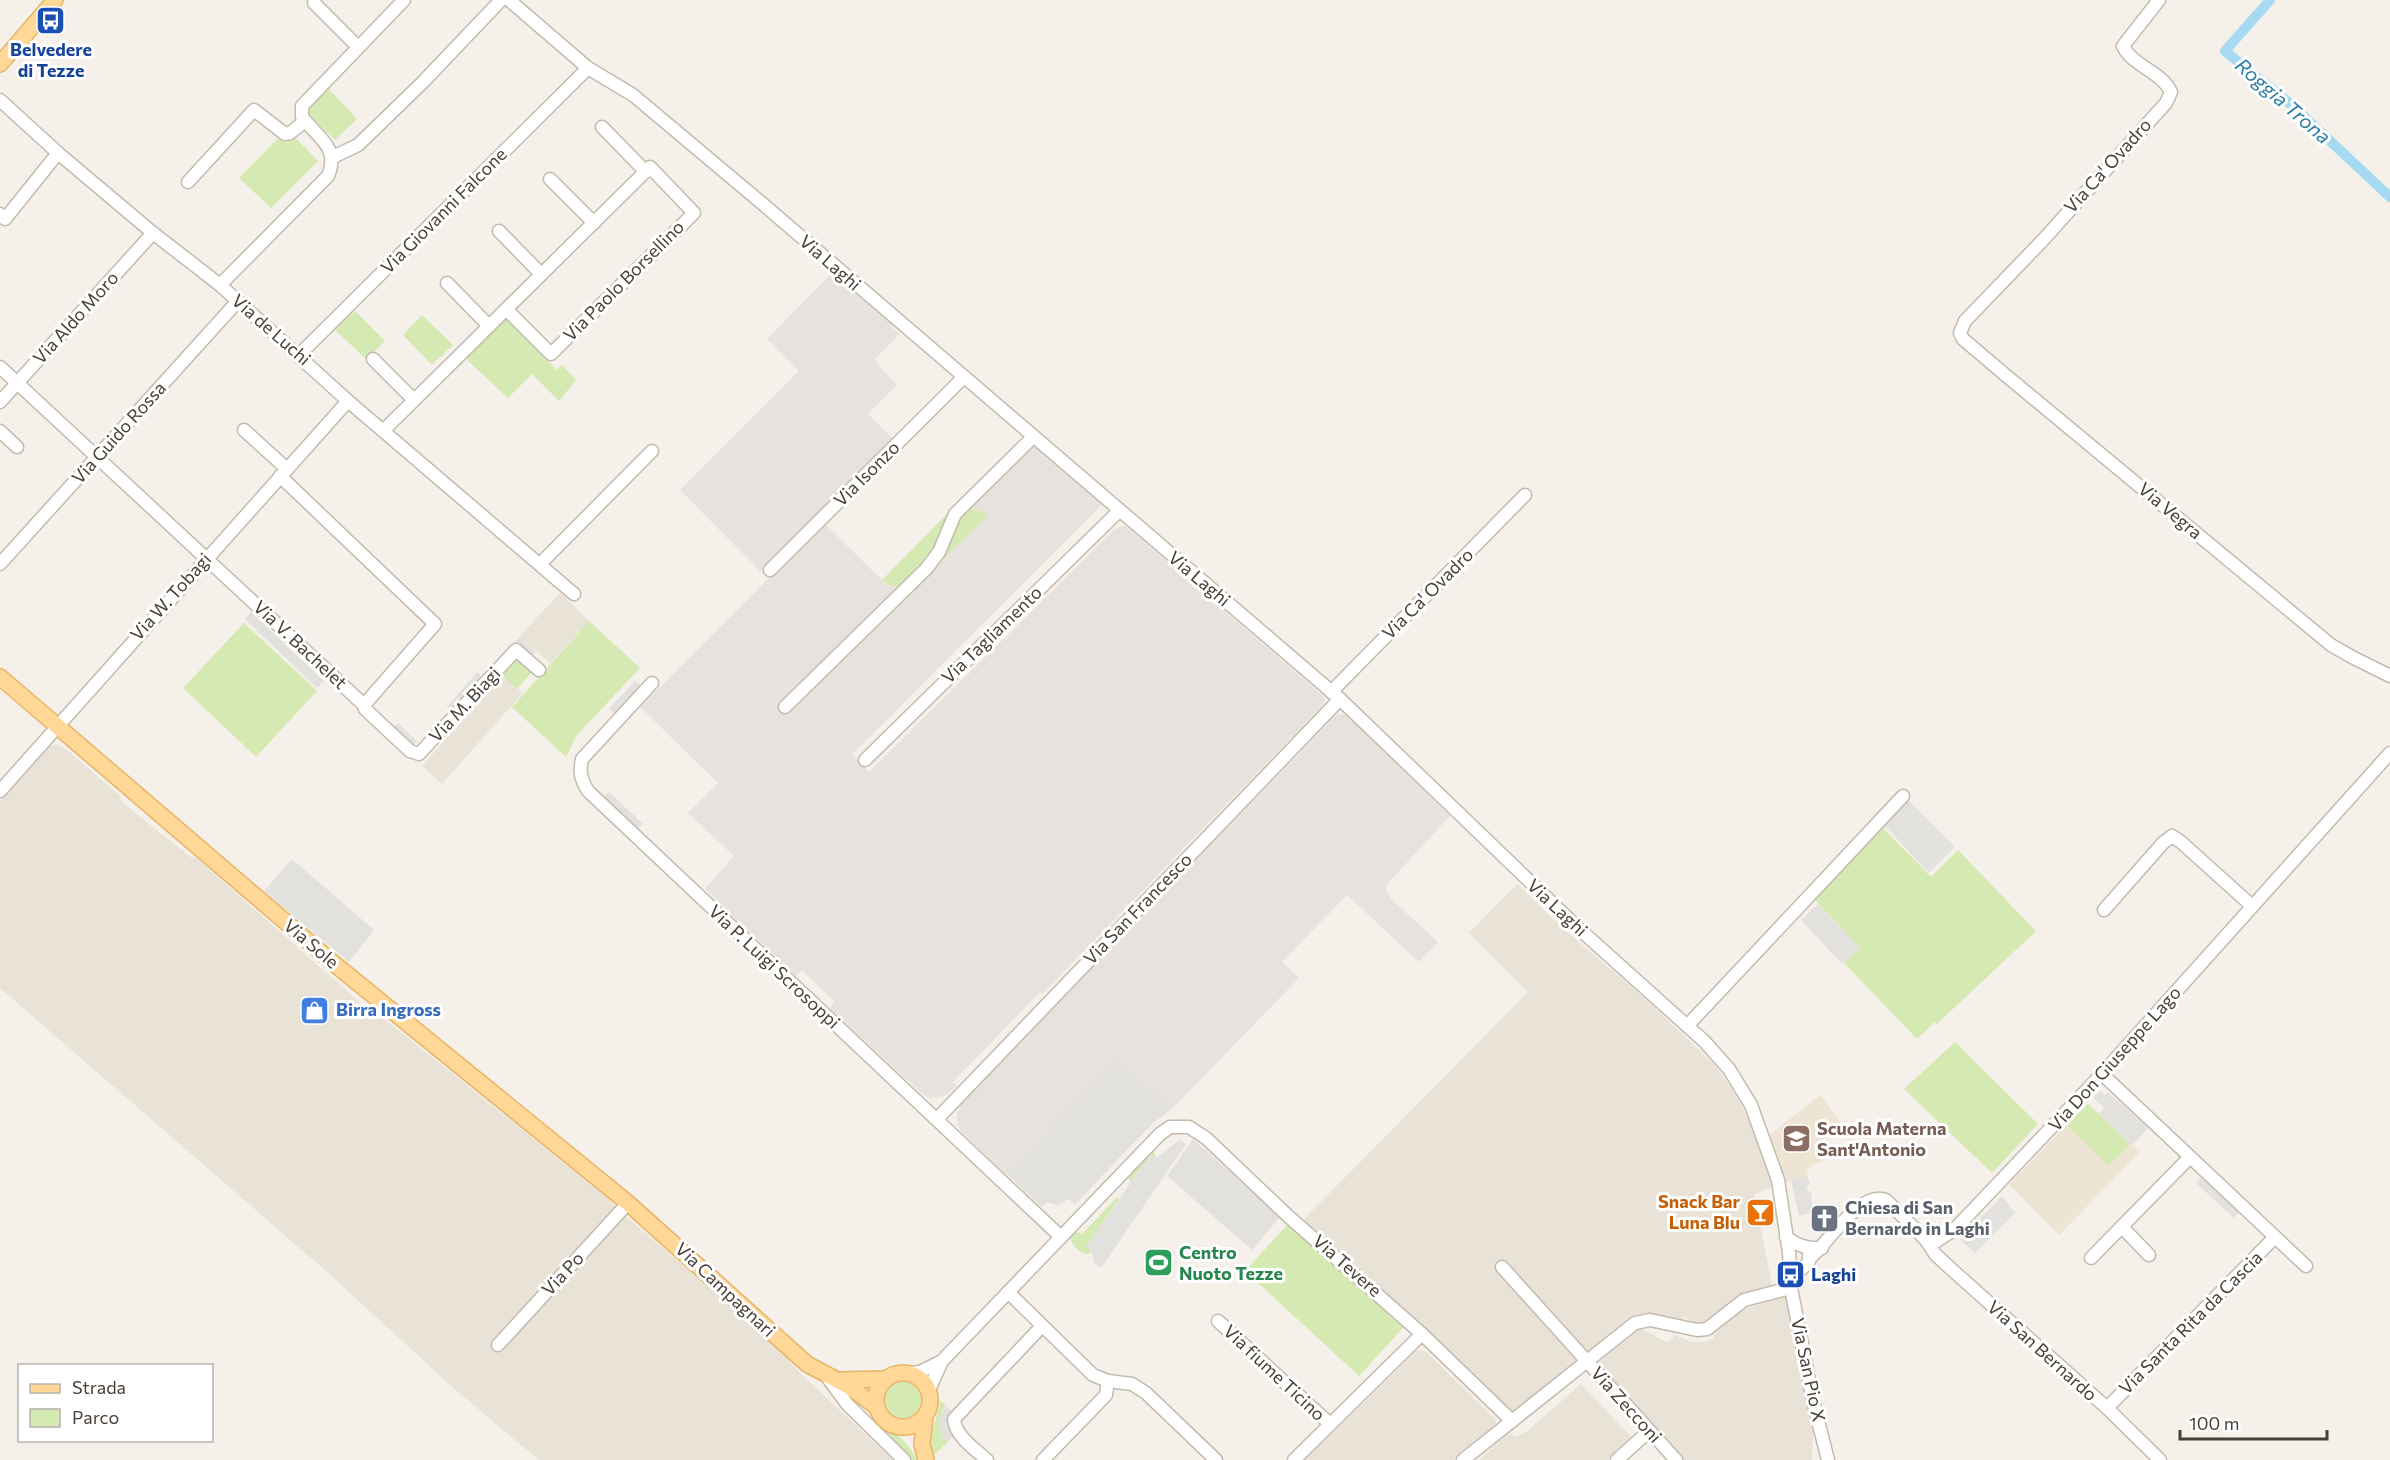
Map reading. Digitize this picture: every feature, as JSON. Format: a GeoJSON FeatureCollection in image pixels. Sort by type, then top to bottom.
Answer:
{"type":"FeatureCollection","features":[{"type":"Feature","properties":{"kind":"main road"},"geometry":{"type":"LineString","coordinates":[[0,64],[55,0]]}},
{"type":"Feature","properties":{"kind":"main road","name":"Via Sole"},"geometry":{"type":"LineString","coordinates":[[0,677],[337,966],[628,1203]]}},
{"type":"Feature","properties":{"kind":"main road","name":"Via Campagnari"},"geometry":{"type":"LineString","coordinates":[[628,1203],[807,1364],[863,1395],[878,1407]]}},
{"type":"Feature","properties":{"kind":"main road"},"geometry":{"type":"LineString","coordinates":[[831,1377],[855,1382],[886,1379],[902,1372],[918,1377],[929,1390],[931,1399],[925,1416],[922,1444],[925,1460]]}},
{"type":"Feature","properties":{"kind":"main road"},"geometry":{"type":"LineString","coordinates":[[886,1379],[877,1392],[878,1407],[885,1420],[898,1426],[925,1460]]}},
{"type":"Feature","properties":{"kind":"main road"},"geometry":{"type":"LineString","coordinates":[[898,1426],[913,1425],[925,1416]]}},
{"type":"Feature","properties":{"kind":"street"},"geometry":{"type":"LineString","coordinates":[[220,285],[328,176],[333,157],[330,149],[304,121],[301,111],[305,102],[404,0]]}},
{"type":"Feature","properties":{"kind":"street"},"geometry":{"type":"LineString","coordinates":[[333,157],[358,145],[423,82],[501,0]]}},
{"type":"Feature","properties":{"kind":"street","name":"Via Laghi"},"geometry":{"type":"LineString","coordinates":[[509,0],[588,68],[633,95],[1336,696],[1585,935],[1688,1026],[1729,1069],[1751,1105],[1780,1187],[1786,1237],[1800,1256]]}},
{"type":"Feature","properties":{"kind":"street","name":"Via Ca' Ovadro"},"geometry":{"type":"LineString","coordinates":[[1960,333],[1965,321],[2043,240],[2166,103],[2171,92],[2166,81],[2132,57],[2123,46],[2159,0]]}},
{"type":"Feature","properties":{"kind":"street"},"geometry":{"type":"LineString","coordinates":[[314,3],[358,47]]}},
{"type":"Feature","properties":{"kind":"street","name":"Via Giovanni Falcone"},"geometry":{"type":"LineString","coordinates":[[299,355],[588,68]]}},
{"type":"Feature","properties":{"kind":"street","name":"Via de Luchi"},"geometry":{"type":"LineString","coordinates":[[0,100],[58,153],[220,285],[348,400],[574,594]]}},
{"type":"Feature","properties":{"kind":"street"},"geometry":{"type":"LineString","coordinates":[[188,182],[254,110],[285,134],[290,134],[304,121]]}},
{"type":"Feature","properties":{"kind":"street","name":"Via Paolo Borsellino"},"geometry":{"type":"LineString","coordinates":[[506,309],[551,354],[694,213],[650,167],[646,172],[603,127]]}},
{"type":"Feature","properties":{"kind":"street"},"geometry":{"type":"LineString","coordinates":[[0,214],[5,219],[58,153]]}},
{"type":"Feature","properties":{"kind":"street"},"geometry":{"type":"LineString","coordinates":[[384,430],[646,172]]}},
{"type":"Feature","properties":{"kind":"street"},"geometry":{"type":"LineString","coordinates":[[550,179],[594,223]]}},
{"type":"Feature","properties":{"kind":"street"},"geometry":{"type":"LineString","coordinates":[[499,231],[542,274]]}},
{"type":"Feature","properties":{"kind":"street","name":"Via Aldo Moro"},"geometry":{"type":"LineString","coordinates":[[0,402],[153,232]]}},
{"type":"Feature","properties":{"kind":"street"},"geometry":{"type":"LineString","coordinates":[[447,283],[489,326]]}},
{"type":"Feature","properties":{"kind":"street","name":"Via Guido Rossa"},"geometry":{"type":"LineString","coordinates":[[0,564],[237,302]]}},
{"type":"Feature","properties":{"kind":"street","name":"Via Vegra"},"geometry":{"type":"LineString","coordinates":[[1960,333],[1971,346],[2331,645],[2390,676]]}},
{"type":"Feature","properties":{"kind":"street"},"geometry":{"type":"LineString","coordinates":[[373,359],[414,400]]}},
{"type":"Feature","properties":{"kind":"street","name":"Via V. Bachelet"},"geometry":{"type":"LineString","coordinates":[[0,367],[364,705]]}},
{"type":"Feature","properties":{"kind":"street","name":"Via Isonzo"},"geometry":{"type":"LineString","coordinates":[[770,570],[964,377]]}},
{"type":"Feature","properties":{"kind":"street","name":"Via W. Tobagi"},"geometry":{"type":"LineString","coordinates":[[0,791],[348,400]]}},
{"type":"Feature","properties":{"kind":"street"},"geometry":{"type":"LineString","coordinates":[[244,430],[435,624],[364,705]]}},
{"type":"Feature","properties":{"kind":"street"},"geometry":{"type":"LineString","coordinates":[[0,431],[17,447]]}},
{"type":"Feature","properties":{"kind":"street"},"geometry":{"type":"LineString","coordinates":[[785,707],[926,569],[939,552],[955,514],[1033,436]]}},
{"type":"Feature","properties":{"kind":"street"},"geometry":{"type":"LineString","coordinates":[[540,564],[652,451]]}},
{"type":"Feature","properties":{"kind":"street","name":"Via Ca' Ovadro"},"geometry":{"type":"LineString","coordinates":[[1336,696],[1525,495]]}},
{"type":"Feature","properties":{"kind":"street","name":"Via Tagliamento"},"geometry":{"type":"LineString","coordinates":[[866,760],[1119,511]]}},
{"type":"Feature","properties":{"kind":"street","name":"Via M. Biagi"},"geometry":{"type":"LineString","coordinates":[[364,705],[365,709],[410,751],[419,753],[516,650],[540,670]]}},
{"type":"Feature","properties":{"kind":"street","name":"Via P. Luigi Scrosoppi"},"geometry":{"type":"LineString","coordinates":[[652,683],[582,759],[579,770],[581,780],[588,791],[1061,1237]]}},
{"type":"Feature","properties":{"kind":"street","name":"Via San Francesco"},"geometry":{"type":"LineString","coordinates":[[937,1119],[1336,696]]}},
{"type":"Feature","properties":{"kind":"street","name":"Via Don Giuseppe Lago"},"geometry":{"type":"LineString","coordinates":[[1926,1240],[1932,1244],[1955,1229],[2102,1074],[2390,753]]}},
{"type":"Feature","properties":{"kind":"street"},"geometry":{"type":"LineString","coordinates":[[1688,1026],[1903,796]]}},
{"type":"Feature","properties":{"kind":"street"},"geometry":{"type":"LineString","coordinates":[[2104,910],[2163,843],[2172,836],[2252,906]]}},
{"type":"Feature","properties":{"kind":"street","name":"Via Santa Rita da Cascia"},"geometry":{"type":"LineString","coordinates":[[2102,1074],[2306,1266]]}},
{"type":"Feature","properties":{"kind":"street","name":"Via Tevere"},"geometry":{"type":"LineString","coordinates":[[1061,1237],[1160,1134],[1174,1126],[1189,1127],[1206,1138],[1288,1216],[1340,1259],[1512,1420]]}},
{"type":"Feature","properties":{"kind":"street"},"geometry":{"type":"LineString","coordinates":[[2091,1258],[2190,1157]]}},
{"type":"Feature","properties":{"kind":"street"},"geometry":{"type":"LineString","coordinates":[[1800,1256],[1822,1248],[1833,1231],[1861,1206],[1879,1197],[1886,1200],[1926,1240]]}},
{"type":"Feature","properties":{"kind":"street","name":"Via Po"},"geometry":{"type":"LineString","coordinates":[[498,1345],[628,1203]]}},
{"type":"Feature","properties":{"kind":"street"},"geometry":{"type":"LineString","coordinates":[[2121,1227],[2149,1255]]}},
{"type":"Feature","properties":{"kind":"street"},"geometry":{"type":"LineString","coordinates":[[929,1390],[942,1361],[1061,1237]]}},
{"type":"Feature","properties":{"kind":"street","name":"Via Santa Rita da Cascia"},"geometry":{"type":"LineString","coordinates":[[2107,1408],[2276,1237]]}},
{"type":"Feature","properties":{"kind":"street","name":"Via San Bernardo"},"geometry":{"type":"LineString","coordinates":[[1926,1240],[1935,1254],[2107,1408],[2160,1460]]}},
{"type":"Feature","properties":{"kind":"street","name":"Via San Pio X"},"geometry":{"type":"LineString","coordinates":[[1800,1256],[1792,1283],[1807,1373],[1826,1459]]}},
{"type":"Feature","properties":{"kind":"street"},"geometry":{"type":"LineString","coordinates":[[1463,1460],[1586,1360],[1502,1267]]}},
{"type":"Feature","properties":{"kind":"street","name":"Via Zecconi"},"geometry":{"type":"LineString","coordinates":[[1676,1460],[1586,1360],[1635,1323],[1650,1320],[1697,1330],[1707,1329],[1744,1300],[1792,1283]]}},
{"type":"Feature","properties":{"kind":"street"},"geometry":{"type":"LineString","coordinates":[[1008,1292],[1093,1375],[1108,1381],[1132,1384],[1146,1394],[1216,1460]]}},
{"type":"Feature","properties":{"kind":"street","name":"Via fiume Ticino"},"geometry":{"type":"LineString","coordinates":[[1218,1321],[1330,1424]]}},
{"type":"Feature","properties":{"kind":"street"},"geometry":{"type":"LineString","coordinates":[[987,1460],[958,1432],[954,1426],[954,1419],[1042,1326]]}},
{"type":"Feature","properties":{"kind":"street"},"geometry":{"type":"LineString","coordinates":[[1294,1460],[1422,1334]]}},
{"type":"Feature","properties":{"kind":"street"},"geometry":{"type":"LineString","coordinates":[[911,1373],[920,1372],[942,1361]]}},
{"type":"Feature","properties":{"kind":"street","name":"Via Campagnari"},"geometry":{"type":"LineString","coordinates":[[831,1377],[847,1404],[904,1460]]}},
{"type":"Feature","properties":{"kind":"street"},"geometry":{"type":"LineString","coordinates":[[1043,1460],[1106,1395],[1108,1381]]}},
{"type":"Feature","properties":{"kind":"street"},"geometry":{"type":"LineString","coordinates":[[1617,1460],[1648,1431]]}},
{"type":"Feature","properties":{"kind":"shaded area"},"geometry":{"type":"Polygon","coordinates":[[[831,274],[892,324],[892,328],[900,334],[875,359],[897,385],[868,414],[894,440],[774,560],[771,559],[760,571],[680,490],[799,371],[767,339],[831,274]]]}},
{"type":"Feature","properties":{"kind":"shaded area"},"geometry":{"type":"Polygon","coordinates":[[[1034,446],[1102,505],[852,754],[869,772],[1115,529],[1122,526],[1126,526],[1325,700],[1323,705],[1042,994],[1040,992],[953,1082],[957,1086],[945,1096],[929,1098],[830,1008],[835,1002],[802,970],[796,976],[705,889],[734,856],[688,813],[718,783],[640,707],[830,517],[826,525],[887,585],[899,587],[856,633],[989,514],[966,507],[1028,447],[1034,446]]]}},
{"type":"Feature","properties":{"kind":"shaded area"},"geometry":{"type":"Polygon","coordinates":[[[560,593],[589,621],[550,663],[519,637],[560,593]]]}},
{"type":"Feature","properties":{"kind":"shaded area"},"geometry":{"type":"Polygon","coordinates":[[[251,612],[324,681],[317,688],[245,619],[251,612]]]}},
{"type":"Feature","properties":{"kind":"shaded area"},"geometry":{"type":"Polygon","coordinates":[[[519,637],[536,652],[531,658],[514,643],[519,637]]]}},
{"type":"Feature","properties":{"kind":"shaded area"},"geometry":{"type":"Polygon","coordinates":[[[477,672],[483,677],[452,712],[447,707],[477,672]]]}},
{"type":"Feature","properties":{"kind":"shaded area"},"geometry":{"type":"Polygon","coordinates":[[[502,675],[523,693],[442,784],[422,766],[502,675]]]}},
{"type":"Feature","properties":{"kind":"shaded area"},"geometry":{"type":"Polygon","coordinates":[[[635,681],[641,686],[615,714],[609,709],[635,681]]]}},
{"type":"Feature","properties":{"kind":"shaded area"},"geometry":{"type":"Polygon","coordinates":[[[1336,715],[1346,715],[1450,816],[1387,884],[1386,890],[1390,898],[1438,942],[1419,962],[1347,895],[1282,962],[1299,978],[1173,1108],[1117,1059],[1005,1174],[961,1131],[957,1124],[957,1114],[961,1104],[1336,715]]]}},
{"type":"Feature","properties":{"kind":"shaded area"},"geometry":{"type":"Polygon","coordinates":[[[398,723],[417,741],[412,746],[393,728],[398,723]]]}},
{"type":"Feature","properties":{"kind":"shaded area"},"geometry":{"type":"Polygon","coordinates":[[[56,744],[71,753],[120,796],[121,801],[165,837],[192,858],[196,858],[363,1005],[387,1021],[607,1198],[780,1350],[801,1374],[893,1460],[539,1460],[449,1384],[326,1271],[0,988],[0,801],[45,749],[56,744]]]}},
{"type":"Feature","properties":{"kind":"shaded area"},"geometry":{"type":"Polygon","coordinates":[[[609,792],[643,824],[637,829],[604,797],[609,792]]]}},
{"type":"Feature","properties":{"kind":"shaded area"},"geometry":{"type":"Polygon","coordinates":[[[1908,800],[1955,847],[1929,873],[1884,825],[1908,800]]]}},
{"type":"Feature","properties":{"kind":"shaded area"},"geometry":{"type":"Polygon","coordinates":[[[292,859],[374,930],[349,962],[264,891],[292,859]]]}},
{"type":"Feature","properties":{"kind":"shaded area"},"geometry":{"type":"Polygon","coordinates":[[[1517,884],[1566,931],[1651,1004],[1717,1068],[1732,1089],[1754,1129],[1774,1186],[1754,1196],[1773,1290],[1720,1312],[1718,1310],[1697,1328],[1685,1316],[1674,1326],[1641,1319],[1511,1415],[1302,1224],[1306,1217],[1528,992],[1469,933],[1517,884]]]}},
{"type":"Feature","properties":{"kind":"shaded area"},"geometry":{"type":"Polygon","coordinates":[[[1818,904],[1860,948],[1842,964],[1801,920],[1818,904]]]}},
{"type":"Feature","properties":{"kind":"shaded area"},"geometry":{"type":"Polygon","coordinates":[[[1117,1059],[1173,1108],[1153,1123],[1075,1204],[1069,1199],[1057,1205],[1047,1202],[1042,1207],[1006,1173],[1117,1059]]]}},
{"type":"Feature","properties":{"kind":"shaded area"},"geometry":{"type":"Polygon","coordinates":[[[2100,1091],[2105,1095],[2107,1092],[2148,1128],[2132,1145],[2099,1114],[2104,1108],[2093,1097],[2100,1091]]]}},
{"type":"Feature","properties":{"kind":"shaded area","name":"Scuola Materna Sant'Antonio"},"geometry":{"type":"Polygon","coordinates":[[[1820,1095],[1845,1128],[1822,1140],[1826,1152],[1820,1155],[1823,1162],[1812,1165],[1806,1172],[1807,1175],[1783,1183],[1767,1137],[1820,1095]]]}},
{"type":"Feature","properties":{"kind":"shaded area"},"geometry":{"type":"Polygon","coordinates":[[[2088,1104],[2140,1152],[2059,1235],[2009,1184],[2088,1104]]]}},
{"type":"Feature","properties":{"kind":"shaded area"},"geometry":{"type":"Polygon","coordinates":[[[1180,1139],[1186,1144],[1101,1268],[1094,1263],[1092,1252],[1086,1247],[1150,1155],[1156,1159],[1180,1139]]]}},
{"type":"Feature","properties":{"kind":"shaded area"},"geometry":{"type":"Polygon","coordinates":[[[1193,1139],[1280,1217],[1252,1250],[1167,1176],[1193,1139]]]}},
{"type":"Feature","properties":{"kind":"shaded area"},"geometry":{"type":"Polygon","coordinates":[[[1807,1175],[1810,1183],[1806,1189],[1811,1193],[1813,1213],[1799,1216],[1791,1180],[1807,1175]]]}},
{"type":"Feature","properties":{"kind":"shaded area"},"geometry":{"type":"Polygon","coordinates":[[[2201,1178],[2239,1212],[2234,1218],[2196,1183],[2201,1178]]]}},
{"type":"Feature","properties":{"kind":"shaded area"},"geometry":{"type":"Polygon","coordinates":[[[2002,1196],[2015,1213],[1975,1253],[1960,1239],[2002,1196]]]}},
{"type":"Feature","properties":{"kind":"shaded area"},"geometry":{"type":"Polygon","coordinates":[[[1786,1297],[1813,1431],[1812,1460],[1678,1460],[1596,1364],[1636,1329],[1642,1329],[1668,1343],[1675,1335],[1692,1342],[1703,1342],[1714,1338],[1714,1335],[1736,1311],[1786,1297]]]}},
{"type":"Feature","properties":{"kind":"shaded area"},"geometry":{"type":"Polygon","coordinates":[[[1418,1350],[1426,1352],[1496,1420],[1496,1427],[1456,1460],[1305,1460],[1418,1350]]]}},
{"type":"Feature","properties":{"kind":"shaded area"},"geometry":{"type":"Polygon","coordinates":[[[1581,1384],[1632,1438],[1608,1460],[1479,1460],[1506,1435],[1511,1434],[1517,1437],[1526,1432],[1581,1384]]]}},
{"type":"Feature","properties":{"kind":"shaded area"},"geometry":{"type":"Polygon","coordinates":[[[946,1406],[952,1411],[947,1423],[953,1436],[948,1442],[942,1436],[939,1424],[946,1406]]]}},
{"type":"Feature","properties":{"kind":"green space"},"geometry":{"type":"Polygon","coordinates":[[[328,88],[357,119],[335,140],[305,111],[328,88]]]}},
{"type":"Feature","properties":{"kind":"green space"},"geometry":{"type":"Polygon","coordinates":[[[287,129],[318,161],[271,208],[239,178],[287,129]]]}},
{"type":"Feature","properties":{"kind":"green space"},"geometry":{"type":"Polygon","coordinates":[[[355,311],[385,341],[366,359],[335,330],[355,311]]]}},
{"type":"Feature","properties":{"kind":"green space"},"geometry":{"type":"Polygon","coordinates":[[[510,313],[519,330],[557,370],[562,365],[576,380],[559,401],[532,374],[508,398],[465,358],[510,313]]]}},
{"type":"Feature","properties":{"kind":"green space"},"geometry":{"type":"Polygon","coordinates":[[[422,315],[453,345],[432,365],[403,335],[422,315]]]}},
{"type":"Feature","properties":{"kind":"green space"},"geometry":{"type":"Polygon","coordinates":[[[966,507],[989,514],[935,567],[956,520],[966,507]]]}},
{"type":"Feature","properties":{"kind":"green space"},"geometry":{"type":"Polygon","coordinates":[[[946,515],[934,551],[914,575],[897,586],[882,580],[946,515]]]}},
{"type":"Feature","properties":{"kind":"green space"},"geometry":{"type":"Polygon","coordinates":[[[589,621],[640,668],[577,735],[566,757],[512,707],[589,621]]]}},
{"type":"Feature","properties":{"kind":"green space"},"geometry":{"type":"Polygon","coordinates":[[[244,623],[317,691],[256,757],[183,688],[244,623]]]}},
{"type":"Feature","properties":{"kind":"green space"},"geometry":{"type":"Polygon","coordinates":[[[514,659],[532,672],[517,689],[501,674],[514,659]]]}},
{"type":"Feature","properties":{"kind":"green space"},"geometry":{"type":"Polygon","coordinates":[[[1882,827],[1931,877],[1958,850],[2036,931],[1937,1024],[1935,1022],[1917,1039],[1844,963],[1859,947],[1815,900],[1882,827]]]}},
{"type":"Feature","properties":{"kind":"green space"},"geometry":{"type":"Polygon","coordinates":[[[1955,1042],[2038,1124],[1992,1173],[1904,1089],[1955,1042]]]}},
{"type":"Feature","properties":{"kind":"green space"},"geometry":{"type":"Polygon","coordinates":[[[2088,1104],[2130,1144],[2109,1166],[2067,1125],[2088,1104]]]}},
{"type":"Feature","properties":{"kind":"green space"},"geometry":{"type":"Polygon","coordinates":[[[1152,1152],[1155,1153],[1156,1159],[1150,1155],[1131,1182],[1129,1181],[1129,1175],[1152,1152]]]}},
{"type":"Feature","properties":{"kind":"green space"},"geometry":{"type":"Polygon","coordinates":[[[1117,1197],[1119,1199],[1086,1247],[1092,1251],[1088,1254],[1078,1250],[1073,1245],[1070,1236],[1073,1232],[1083,1233],[1117,1197]]]}},
{"type":"Feature","properties":{"kind":"green space"},"geometry":{"type":"Polygon","coordinates":[[[1289,1223],[1403,1328],[1359,1376],[1245,1271],[1289,1223]]]}},
{"type":"Feature","properties":{"kind":"green space"},"geometry":{"type":"Polygon","coordinates":[[[903,1382],[915,1388],[921,1400],[915,1412],[903,1418],[891,1412],[885,1400],[891,1388],[903,1382]]]}},
{"type":"Feature","properties":{"kind":"green space"},"geometry":{"type":"Polygon","coordinates":[[[940,1400],[946,1406],[942,1411],[942,1436],[948,1442],[934,1455],[931,1440],[940,1400]]]}},
{"type":"Feature","properties":{"kind":"green space"},"geometry":{"type":"Polygon","coordinates":[[[883,1427],[903,1440],[917,1460],[909,1460],[883,1427]]]}},
{"type":"Feature","properties":{"kind":"waterway","name":"Roggia Trona"},"geometry":{"type":"LineString","coordinates":[[2270,0],[2225,51],[2294,107],[2390,197]]}},
{"type":"Feature","properties":{"kind":"place","name":"Belvedere di Tezze"},"geometry":{"type":"Point","coordinates":[51,21]}},
{"type":"Feature","properties":{"kind":"place","name":"Birra Ingross"},"geometry":{"type":"Point","coordinates":[315,1010]}},
{"type":"Feature","properties":{"kind":"place","name":"Scuola Materna Sant'Antonio"},"geometry":{"type":"Point","coordinates":[1796,1139]}},
{"type":"Feature","properties":{"kind":"place","name":"Snack Bar Luna Blu"},"geometry":{"type":"Point","coordinates":[1761,1212]}},
{"type":"Feature","properties":{"kind":"place","name":"Chiesa di San Bernardo in Laghi"},"geometry":{"type":"Point","coordinates":[1824,1218]}},
{"type":"Feature","properties":{"kind":"place","name":"Centro Nuoto Tezze"},"geometry":{"type":"Point","coordinates":[1158,1263]}},
{"type":"Feature","properties":{"kind":"place","name":"Laghi"},"geometry":{"type":"Point","coordinates":[1790,1275]}}]}
